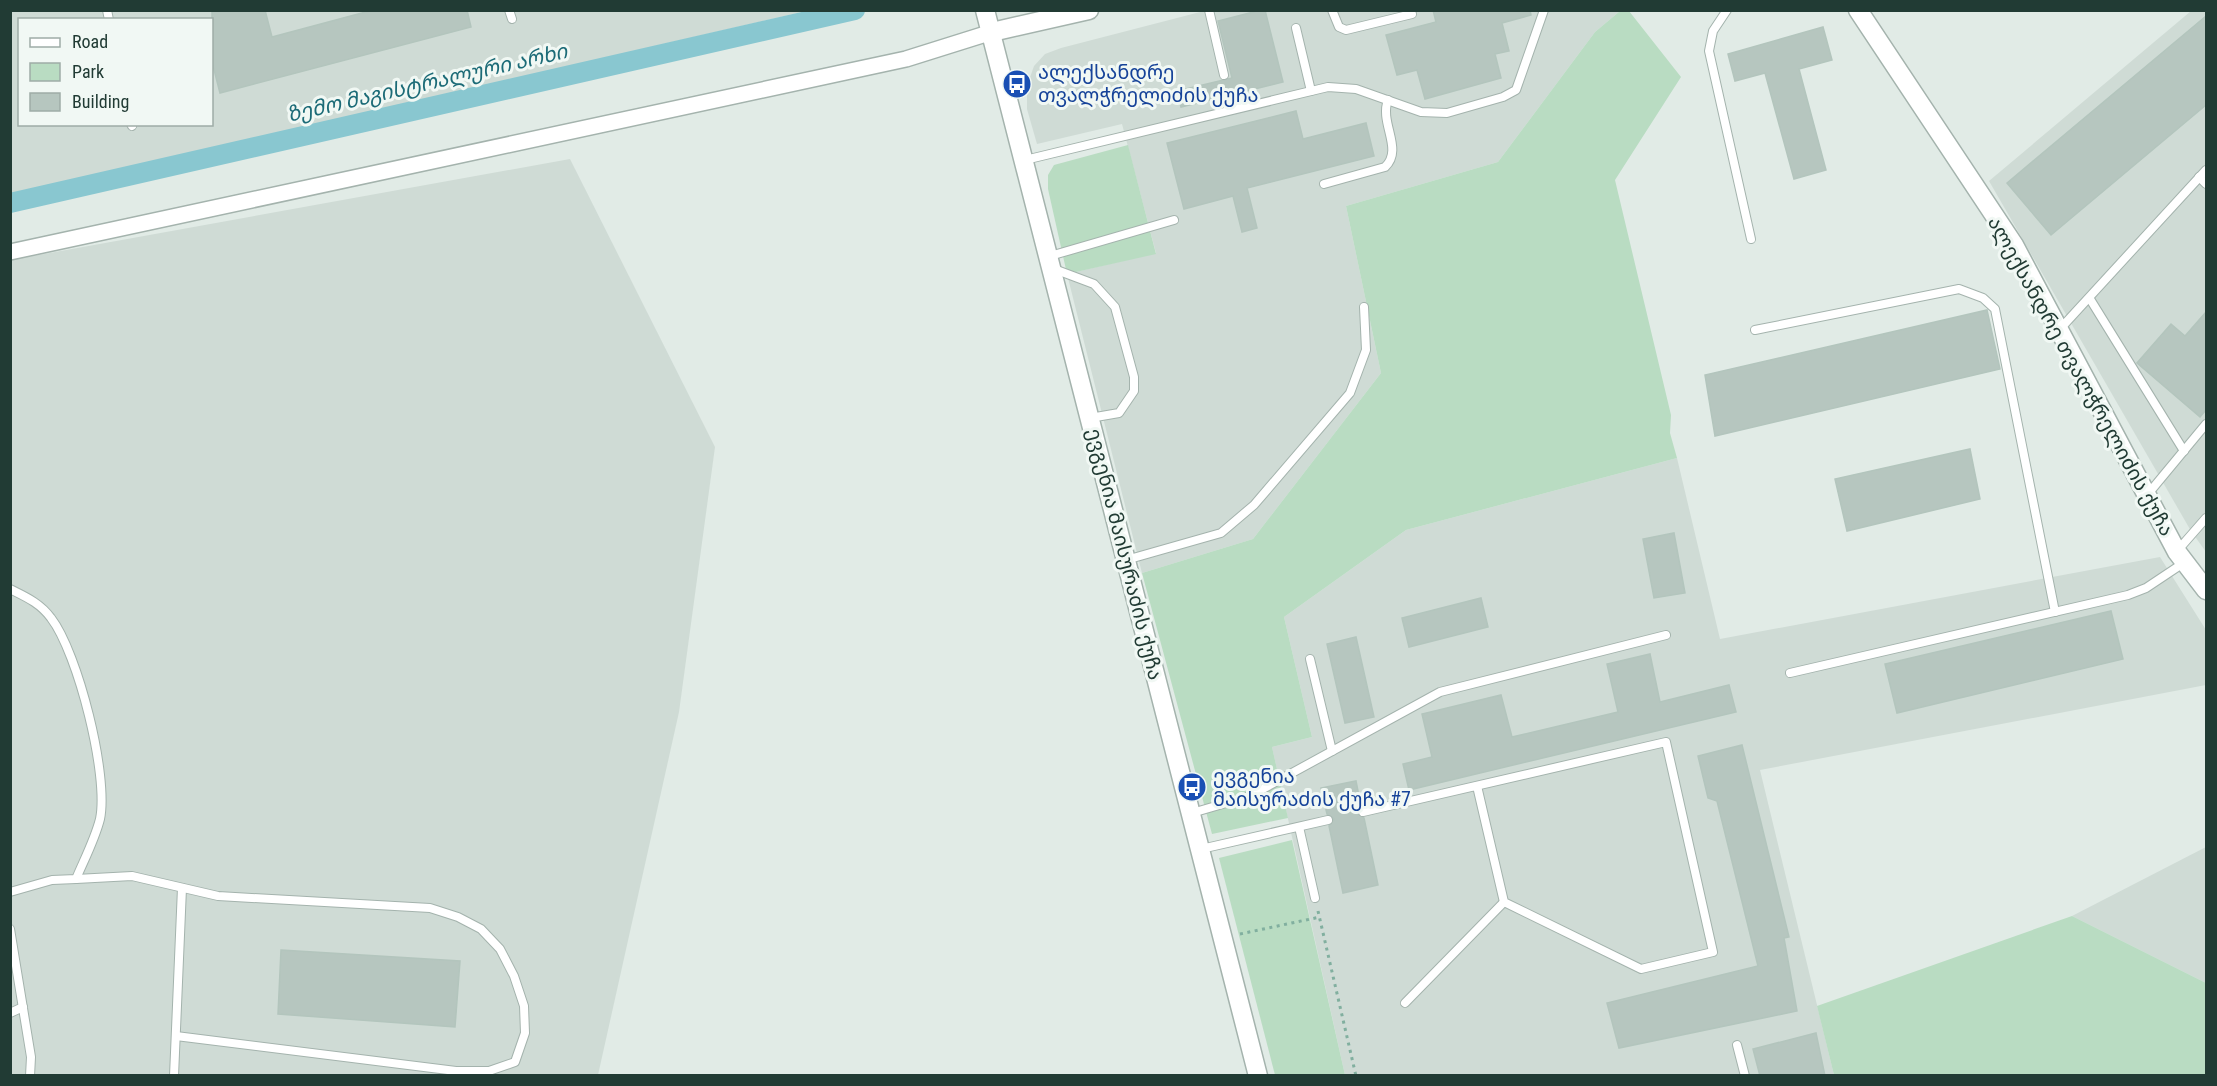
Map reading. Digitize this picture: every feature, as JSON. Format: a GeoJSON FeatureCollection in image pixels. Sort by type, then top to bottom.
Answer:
{"type":"FeatureCollection","features":[{"type":"Feature","properties":{"kind":"street","name":"ევგენია მაისურაძის ქუჩა"},"geometry":{"type":"LineString","coordinates":[[985,10],[1258,1076]]}},
{"type":"Feature","properties":{"kind":"street"},"geometry":{"type":"LineString","coordinates":[[10,252],[906,59],[992,32],[1089,10]]}},
{"type":"Feature","properties":{"kind":"street","name":"ალექსანდრე თვალჭრელიძის ქუჩა"},"geometry":{"type":"LineString","coordinates":[[1858,10],[2014,245],[2181,557],[2206,590]]}},
{"type":"Feature","properties":{"kind":"lane"},"geometry":{"type":"LineString","coordinates":[[1209,10],[1224,75]]}},
{"type":"Feature","properties":{"kind":"lane"},"geometry":{"type":"LineString","coordinates":[[1332,10],[1339,27],[1346,30],[1412,14]]}},
{"type":"Feature","properties":{"kind":"lane"},"geometry":{"type":"LineString","coordinates":[[1025,160],[1328,87],[1356,89],[1421,112],[1447,113],[1503,97],[1516,90],[1544,10]]}},
{"type":"Feature","properties":{"kind":"lane"},"geometry":{"type":"LineString","coordinates":[[1727,10],[1713,31],[1709,51],[1751,239]]}},
{"type":"Feature","properties":{"kind":"lane"},"geometry":{"type":"LineString","coordinates":[[1296,28],[1311,91]]}},
{"type":"Feature","properties":{"kind":"lane"},"geometry":{"type":"LineString","coordinates":[[1324,184],[1385,167],[1392,160],[1394,152],[1384,114],[1388,100]]}},
{"type":"Feature","properties":{"kind":"lane"},"geometry":{"type":"LineString","coordinates":[[2060,328],[2090,299],[2206,170]]}},
{"type":"Feature","properties":{"kind":"lane"},"geometry":{"type":"LineString","coordinates":[[2199,177],[2206,183]]}},
{"type":"Feature","properties":{"kind":"lane"},"geometry":{"type":"LineString","coordinates":[[1051,262],[1174,220]]}},
{"type":"Feature","properties":{"kind":"lane"},"geometry":{"type":"LineString","coordinates":[[1051,262],[1094,284],[1105,294],[1115,308],[1134,377],[1134,391],[1119,412],[1090,418]]}},
{"type":"Feature","properties":{"kind":"lane"},"geometry":{"type":"LineString","coordinates":[[1755,330],[1959,289],[1983,298],[1995,309],[2055,612]]}},
{"type":"Feature","properties":{"kind":"lane"},"geometry":{"type":"LineString","coordinates":[[2090,299],[2184,451]]}},
{"type":"Feature","properties":{"kind":"lane"},"geometry":{"type":"LineString","coordinates":[[1126,560],[1221,532],[1254,505],[1350,393],[1366,350],[1364,307]]}},
{"type":"Feature","properties":{"kind":"lane"},"geometry":{"type":"LineString","coordinates":[[2147,495],[2206,424]]}},
{"type":"Feature","properties":{"kind":"lane"},"geometry":{"type":"LineString","coordinates":[[1790,673],[2128,596],[2146,588],[2181,557],[2206,518]]}},
{"type":"Feature","properties":{"kind":"lane"},"geometry":{"type":"LineString","coordinates":[[10,589],[36,601],[51,618],[66,643],[85,699],[102,790],[100,819],[76,879]]}},
{"type":"Feature","properties":{"kind":"lane"},"geometry":{"type":"LineString","coordinates":[[1192,813],[1250,796],[1440,692],[1666,636]]}},
{"type":"Feature","properties":{"kind":"lane"},"geometry":{"type":"LineString","coordinates":[[1310,659],[1332,751]]}},
{"type":"Feature","properties":{"kind":"lane"},"geometry":{"type":"LineString","coordinates":[[1363,812],[1666,742],[1713,952],[1641,969],[1504,902]]}},
{"type":"Feature","properties":{"kind":"lane"},"geometry":{"type":"LineString","coordinates":[[1477,786],[1504,902]]}},
{"type":"Feature","properties":{"kind":"lane"},"geometry":{"type":"LineString","coordinates":[[1201,849],[1328,820]]}},
{"type":"Feature","properties":{"kind":"lane"},"geometry":{"type":"LineString","coordinates":[[1299,827],[1315,898]]}},
{"type":"Feature","properties":{"kind":"lane"},"geometry":{"type":"LineString","coordinates":[[10,892],[52,880],[132,876],[218,896],[430,908],[481,929],[500,949],[514,976],[524,1006],[525,1033],[515,1062],[489,1073],[456,1071],[176,1036]]}},
{"type":"Feature","properties":{"kind":"lane"},"geometry":{"type":"LineString","coordinates":[[174,1076],[182,888]]}},
{"type":"Feature","properties":{"kind":"lane"},"geometry":{"type":"LineString","coordinates":[[1405,1003],[1504,902]]}},
{"type":"Feature","properties":{"kind":"lane"},"geometry":{"type":"LineString","coordinates":[[10,929],[31,1057],[30,1076]]}},
{"type":"Feature","properties":{"kind":"lane"},"geometry":{"type":"LineString","coordinates":[[10,1013],[23,1007]]}},
{"type":"Feature","properties":{"kind":"lane"},"geometry":{"type":"LineString","coordinates":[[1737,1045],[1744,1076]]}},
{"type":"Feature","properties":{"kind":"path"},"geometry":{"type":"LineString","coordinates":[[1315,898],[1356,1076]]}},
{"type":"Feature","properties":{"kind":"path"},"geometry":{"type":"LineString","coordinates":[[1223,938],[1320,917]]}},
{"type":"Feature","properties":{"kind":"shaded area"},"geometry":{"type":"Polygon","coordinates":[[[11,10],[806,11],[11,195],[11,10]]]}},
{"type":"Feature","properties":{"kind":"shaded area"},"geometry":{"type":"Polygon","coordinates":[[[1204,11],[1620,11],[1595,32],[1498,162],[1346,206],[1381,373],[1253,539],[1142,573],[1067,274],[1156,253],[1122,124],[1037,144],[1027,109],[1027,86],[1034,66],[1045,54],[1204,11]]]}},
{"type":"Feature","properties":{"kind":"shaded area"},"geometry":{"type":"Polygon","coordinates":[[[2191,11],[2206,11],[2206,552],[2191,531],[1989,181],[2191,11]]]}},
{"type":"Feature","properties":{"kind":"shaded area"},"geometry":{"type":"Polygon","coordinates":[[[570,159],[715,447],[679,712],[598,1075],[11,1076],[11,260],[570,159]]]}},
{"type":"Feature","properties":{"kind":"shaded area"},"geometry":{"type":"Polygon","coordinates":[[[1677,458],[1720,639],[2160,557],[2206,630],[2206,685],[1760,770],[1834,1075],[1345,1075],[1272,747],[1312,737],[1284,617],[1406,530],[1677,458]]]}},
{"type":"Feature","properties":{"kind":"shaded area"},"geometry":{"type":"Polygon","coordinates":[[[2206,847],[2206,983],[2072,916],[2206,847]]]}},
{"type":"Feature","properties":{"kind":"green space"},"geometry":{"type":"Polygon","coordinates":[[[1620,11],[1629,11],[1681,77],[1615,180],[1671,415],[1670,433],[1677,458],[1406,530],[1284,617],[1312,737],[1272,747],[1288,818],[1212,834],[1142,573],[1253,539],[1381,373],[1346,206],[1498,162],[1595,32],[1620,11]]]}},
{"type":"Feature","properties":{"kind":"green space"},"geometry":{"type":"Polygon","coordinates":[[[1128,145],[1156,254],[1067,274],[1048,189],[1048,175],[1054,165],[1128,145]]]}},
{"type":"Feature","properties":{"kind":"green space"},"geometry":{"type":"Polygon","coordinates":[[[1292,840],[1345,1075],[1275,1075],[1219,858],[1292,840]]]}},
{"type":"Feature","properties":{"kind":"green space"},"geometry":{"type":"Polygon","coordinates":[[[2072,916],[2206,983],[2206,1075],[1834,1075],[1817,1006],[2072,916]]]}},
{"type":"Feature","properties":{"kind":"building"},"geometry":{"type":"Polygon","coordinates":[[[212,10],[265,10],[272,37],[373,10],[467,10],[471,27],[220,93],[213,66],[212,10]]]}},
{"type":"Feature","properties":{"kind":"building"},"geometry":{"type":"Polygon","coordinates":[[[1265,10],[1283,82],[1181,107],[1177,91],[1232,78],[1218,21],[1265,10]]]}},
{"type":"Feature","properties":{"kind":"building"},"geometry":{"type":"Polygon","coordinates":[[[1433,10],[1530,10],[1531,15],[1502,23],[1509,51],[1495,54],[1501,78],[1425,99],[1417,70],[1397,75],[1386,35],[1436,22],[1433,10]]]}},
{"type":"Feature","properties":{"kind":"building"},"geometry":{"type":"Polygon","coordinates":[[[2206,16],[2206,105],[2051,235],[2007,183],[2206,16]]]}},
{"type":"Feature","properties":{"kind":"building"},"geometry":{"type":"Polygon","coordinates":[[[1823,27],[1832,60],[1799,69],[1826,170],[1794,179],[1765,73],[1735,81],[1728,54],[1823,27]]]}},
{"type":"Feature","properties":{"kind":"building"},"geometry":{"type":"Polygon","coordinates":[[[1296,111],[1303,139],[1366,123],[1374,156],[1247,188],[1257,228],[1242,232],[1233,196],[1184,209],[1167,143],[1296,111]]]}},
{"type":"Feature","properties":{"kind":"building"},"geometry":{"type":"Polygon","coordinates":[[[1987,310],[2000,369],[1715,436],[1705,375],[1987,310]]]}},
{"type":"Feature","properties":{"kind":"building"},"geometry":{"type":"Polygon","coordinates":[[[2206,312],[2206,410],[2200,417],[2137,363],[2171,324],[2185,336],[2206,312]]]}},
{"type":"Feature","properties":{"kind":"building"},"geometry":{"type":"Polygon","coordinates":[[[1970,449],[1980,499],[1847,531],[1835,479],[1970,449]]]}},
{"type":"Feature","properties":{"kind":"building"},"geometry":{"type":"Polygon","coordinates":[[[1674,533],[1685,593],[1654,598],[1643,539],[1674,533]]]}},
{"type":"Feature","properties":{"kind":"building"},"geometry":{"type":"Polygon","coordinates":[[[1481,598],[1488,627],[1409,647],[1402,618],[1481,598]]]}},
{"type":"Feature","properties":{"kind":"building"},"geometry":{"type":"Polygon","coordinates":[[[2111,611],[2123,659],[1897,713],[1885,664],[2111,611]]]}},
{"type":"Feature","properties":{"kind":"building"},"geometry":{"type":"Polygon","coordinates":[[[1356,637],[1374,717],[1345,723],[1327,644],[1356,637]]]}},
{"type":"Feature","properties":{"kind":"building"},"geometry":{"type":"Polygon","coordinates":[[[1650,654],[1660,702],[1729,685],[1736,712],[1409,790],[1403,764],[1432,757],[1422,714],[1501,695],[1512,737],[1618,712],[1607,664],[1650,654]]]}},
{"type":"Feature","properties":{"kind":"building"},"geometry":{"type":"Polygon","coordinates":[[[1742,745],[1789,937],[1784,938],[1797,1011],[1619,1048],[1607,1003],[1758,966],[1717,801],[1708,798],[1698,756],[1742,745]]]}},
{"type":"Feature","properties":{"kind":"building"},"geometry":{"type":"Polygon","coordinates":[[[1356,781],[1361,806],[1357,813],[1364,818],[1378,885],[1343,893],[1329,826],[1334,819],[1327,814],[1321,788],[1356,781]]]}},
{"type":"Feature","properties":{"kind":"building"},"geometry":{"type":"Polygon","coordinates":[[[281,950],[460,961],[455,1027],[278,1014],[281,950]]]}},
{"type":"Feature","properties":{"kind":"building"},"geometry":{"type":"Polygon","coordinates":[[[1816,1033],[1825,1076],[1760,1076],[1753,1049],[1816,1033]]]}},
{"type":"Feature","properties":{"kind":"waterway","name":"ზემო მაგისტრალური არხი"},"geometry":{"type":"LineString","coordinates":[[10,203],[855,10]]}},
{"type":"Feature","properties":{"kind":"place","name":"ალექსანდრე თვალჭრელიძის ქუჩა"},"geometry":{"type":"Point","coordinates":[1017,84]}},
{"type":"Feature","properties":{"kind":"place","name":"ევგენია მაისურაძის ქუჩა #7"},"geometry":{"type":"Point","coordinates":[1192,787]}}]}
